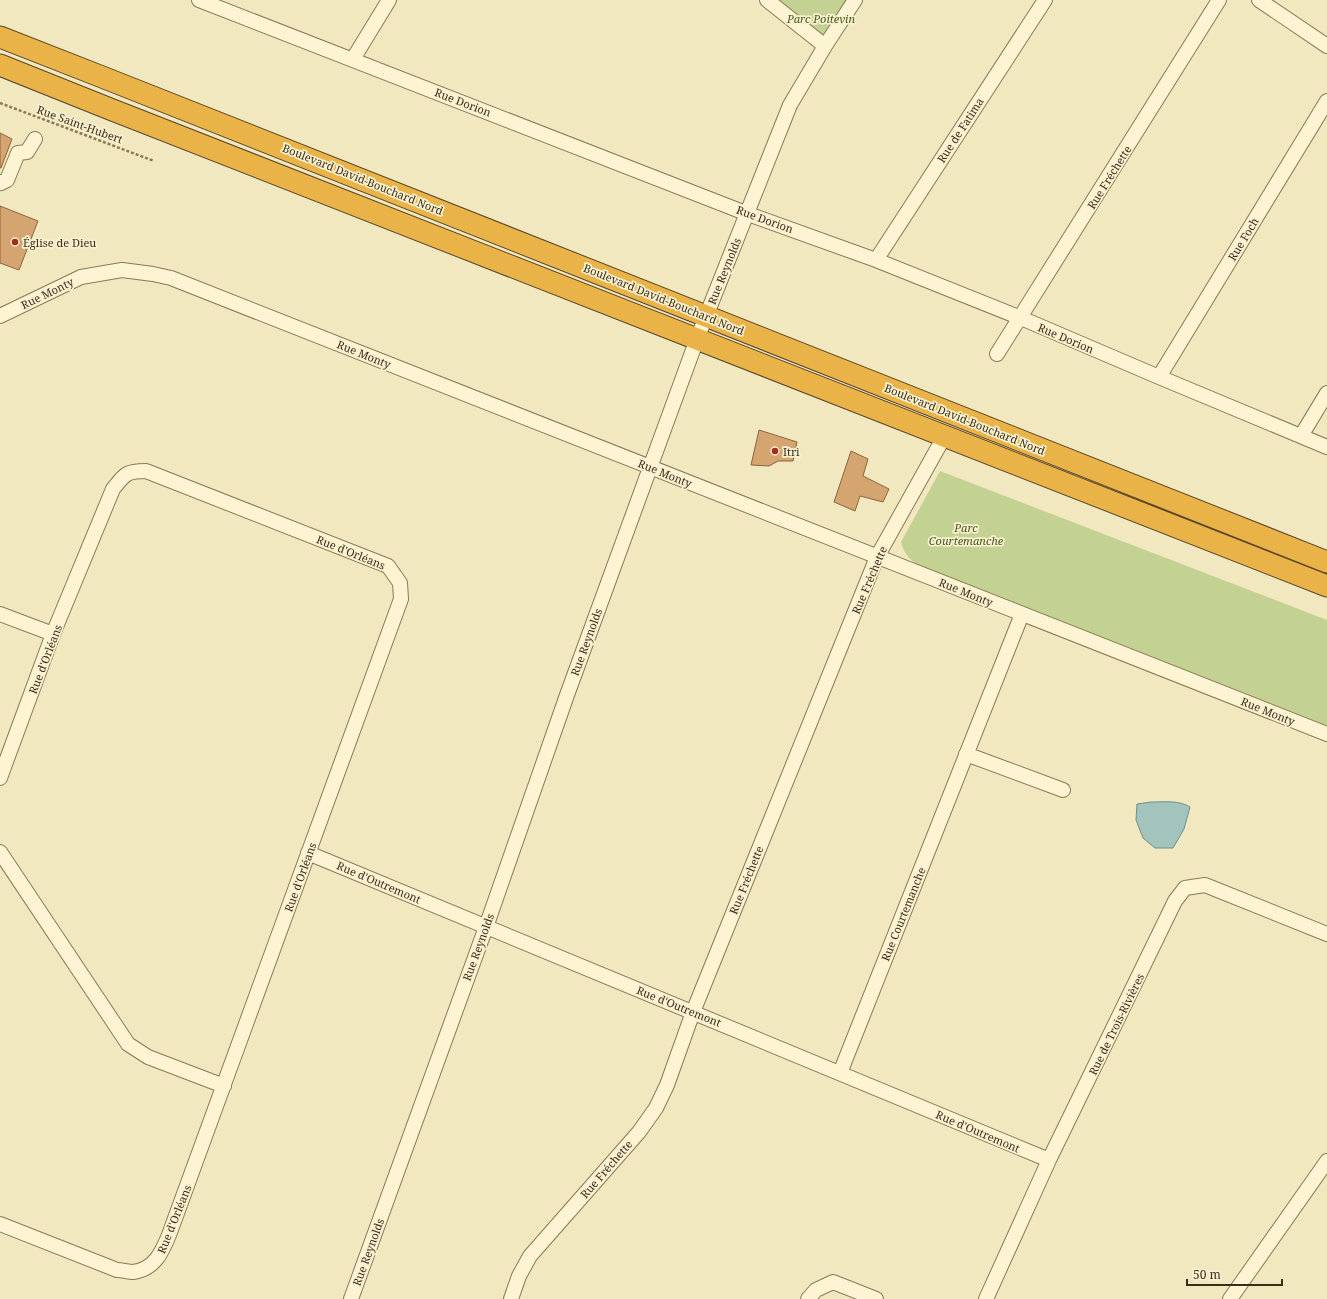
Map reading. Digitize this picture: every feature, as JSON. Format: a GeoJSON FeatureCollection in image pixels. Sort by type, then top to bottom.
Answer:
{"type":"FeatureCollection","features":[{"type":"Feature","properties":{"kind":"highway","name":"Boulevard David-Bouchard Nord"},"geometry":{"type":"LineString","coordinates":[[0,37],[1327,562]]}},
{"type":"Feature","properties":{"kind":"highway","name":"Boulevard David-Bouchard Nord"},"geometry":{"type":"LineString","coordinates":[[0,64],[110,109],[1327,586]]}},
{"type":"Feature","properties":{"kind":"street","name":"Rue Dorion"},"geometry":{"type":"LineString","coordinates":[[199,0],[748,214],[876,260],[1021,318],[1327,447]]}},
{"type":"Feature","properties":{"kind":"street"},"geometry":{"type":"LineString","coordinates":[[353,59],[389,0]]}},
{"type":"Feature","properties":{"kind":"street"},"geometry":{"type":"LineString","coordinates":[[767,0],[825,46]]}},
{"type":"Feature","properties":{"kind":"street","name":"Rue Reynolds"},"geometry":{"type":"LineString","coordinates":[[351,1299],[486,927],[569,687],[697,339],[748,214],[790,105],[825,46],[855,0]]}},
{"type":"Feature","properties":{"kind":"street","name":"Rue de Fatima"},"geometry":{"type":"LineString","coordinates":[[876,260],[1045,0]]}},
{"type":"Feature","properties":{"kind":"street","name":"Rue Fréchette"},"geometry":{"type":"LineString","coordinates":[[997,354],[1021,318],[1219,0]]}},
{"type":"Feature","properties":{"kind":"street"},"geometry":{"type":"LineString","coordinates":[[1259,0],[1327,46]]}},
{"type":"Feature","properties":{"kind":"street","name":"Rue Foch"},"geometry":{"type":"LineString","coordinates":[[1159,377],[1327,102]]}},
{"type":"Feature","properties":{"kind":"street"},"geometry":{"type":"LineString","coordinates":[[0,182],[7,180],[18,153],[27,152],[35,139]]}},
{"type":"Feature","properties":{"kind":"street","name":"Rue Monty"},"geometry":{"type":"LineString","coordinates":[[0,316],[81,277],[122,270],[172,278],[1327,734]]}},
{"type":"Feature","properties":{"kind":"street"},"geometry":{"type":"LineString","coordinates":[[1301,436],[1327,393]]}},
{"type":"Feature","properties":{"kind":"street","name":"Rue Fréchette"},"geometry":{"type":"LineString","coordinates":[[511,1299],[519,1276],[530,1256],[639,1132],[656,1108],[667,1085],[693,1012],[877,557],[944,437]]}},
{"type":"Feature","properties":{"kind":"street","name":"Rue d'Orléans"},"geometry":{"type":"LineString","coordinates":[[0,778],[54,634],[113,489],[122,477],[131,471],[146,471],[388,566],[400,583],[401,600],[160,1257],[147,1268],[133,1272],[117,1270],[0,1224]]}},
{"type":"Feature","properties":{"kind":"street"},"geometry":{"type":"LineString","coordinates":[[0,614],[54,634]]}},
{"type":"Feature","properties":{"kind":"street","name":"Rue Courtemanche"},"geometry":{"type":"LineString","coordinates":[[840,1073],[1022,614]]}},
{"type":"Feature","properties":{"kind":"street"},"geometry":{"type":"LineString","coordinates":[[966,754],[1063,790]]}},
{"type":"Feature","properties":{"kind":"street"},"geometry":{"type":"LineString","coordinates":[[0,852],[128,1044],[148,1057],[224,1086]]}},
{"type":"Feature","properties":{"kind":"street","name":"Rue d'Outremont"},"geometry":{"type":"LineString","coordinates":[[308,853],[1049,1160]]}},
{"type":"Feature","properties":{"kind":"street","name":"Rue de Trois-Rivières"},"geometry":{"type":"LineString","coordinates":[[986,1299],[1049,1160],[1175,901],[1185,888],[1205,885],[1327,934]]}},
{"type":"Feature","properties":{"kind":"street"},"geometry":{"type":"LineString","coordinates":[[1230,1299],[1327,1161]]}},
{"type":"Feature","properties":{"kind":"street"},"geometry":{"type":"LineString","coordinates":[[808,1299],[816,1290],[833,1282],[876,1299]]}},
{"type":"Feature","properties":{"kind":"path","name":"Rue Saint-Hubert"},"geometry":{"type":"LineString","coordinates":[[0,103],[154,161]]}},
{"type":"Feature","properties":{"kind":"green space","name":"Parc Poitevin"},"geometry":{"type":"Polygon","coordinates":[[[772,0],[854,0],[826,46],[772,0]]]}},
{"type":"Feature","properties":{"kind":"green space","name":"Parc Courtemanche"},"geometry":{"type":"Polygon","coordinates":[[[940,471],[1327,620],[1327,726],[1060,621],[928,572],[908,556],[901,542],[940,471]]]}},
{"type":"Feature","properties":{"kind":"water"},"geometry":{"type":"Polygon","coordinates":[[[1151,802],[1176,802],[1190,807],[1184,829],[1173,848],[1155,848],[1143,838],[1136,820],[1137,804],[1151,802]]]}},
{"type":"Feature","properties":{"kind":"building"},"geometry":{"type":"Polygon","coordinates":[[[0,133],[12,139],[1,168],[0,168],[0,133]]]}},
{"type":"Feature","properties":{"kind":"building","name":"Église de Dieu"},"geometry":{"type":"Polygon","coordinates":[[[0,206],[38,221],[19,270],[0,263],[0,206]]]}},
{"type":"Feature","properties":{"kind":"building","name":"Itri"},"geometry":{"type":"Polygon","coordinates":[[[759,430],[797,442],[793,461],[778,461],[769,466],[751,465],[759,430]]]}},
{"type":"Feature","properties":{"kind":"building"},"geometry":{"type":"Polygon","coordinates":[[[851,451],[868,459],[863,476],[889,489],[883,502],[860,496],[855,511],[834,502],[851,451]]]}},
{"type":"Feature","properties":{"kind":"place","name":"Église de Dieu"},"geometry":{"type":"Point","coordinates":[15,242]}},
{"type":"Feature","properties":{"kind":"place","name":"Itri"},"geometry":{"type":"Point","coordinates":[775,451]}}]}
